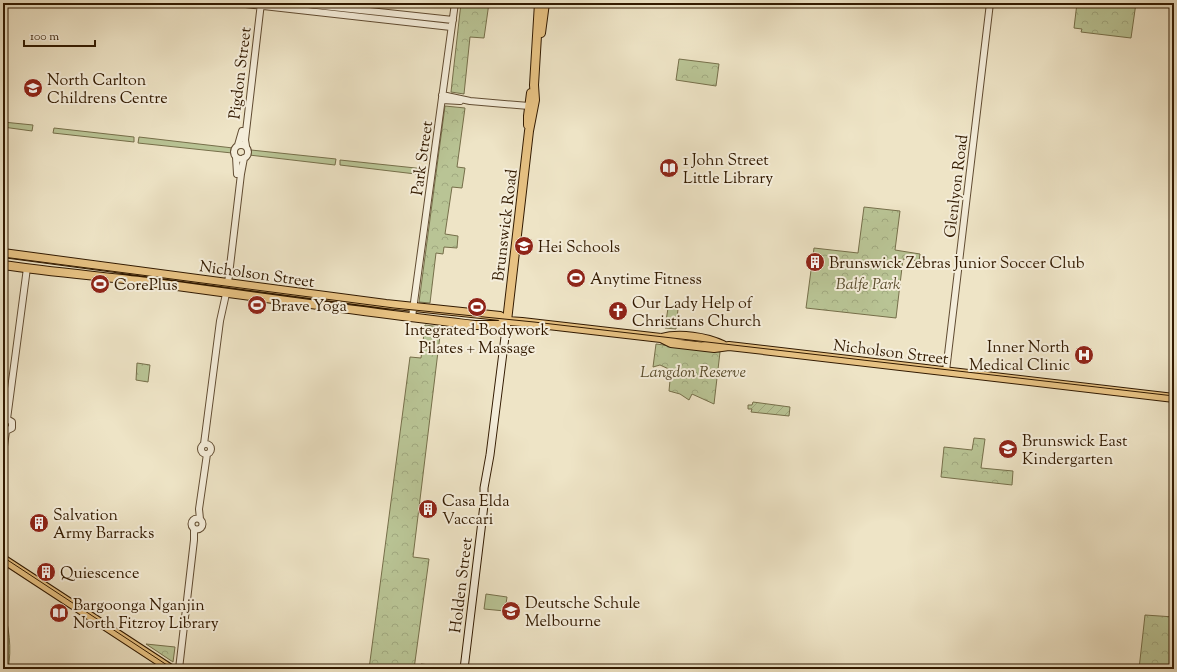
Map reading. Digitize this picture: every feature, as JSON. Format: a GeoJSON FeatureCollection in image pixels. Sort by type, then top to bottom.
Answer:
{"type":"FeatureCollection","features":[{"type":"Feature","properties":{"kind":"main road","name":"Brunswick Road"},"geometry":{"type":"LineString","coordinates":[[507,321],[529,131],[530,108],[534,85],[539,34],[539,3]]}},
{"type":"Feature","properties":{"kind":"main road","name":"Brunswick Road"},"geometry":{"type":"LineString","coordinates":[[539,34],[546,3]]}},
{"type":"Feature","properties":{"kind":"main road","name":"Nicholson Street"},"geometry":{"type":"LineString","coordinates":[[3,253],[106,268],[226,282],[292,296],[412,317],[475,325],[499,324],[507,321],[661,338],[671,343],[714,348],[723,345],[1174,398]]}},
{"type":"Feature","properties":{"kind":"main road"},"geometry":{"type":"LineString","coordinates":[[27,268],[28,256]]}},
{"type":"Feature","properties":{"kind":"main road","name":"Nicholson Street"},"geometry":{"type":"LineString","coordinates":[[3,265],[105,277],[224,294],[292,296],[414,307],[500,316],[507,321]]}},
{"type":"Feature","properties":{"kind":"main road"},"geometry":{"type":"LineString","coordinates":[[105,277],[106,268]]}},
{"type":"Feature","properties":{"kind":"main road"},"geometry":{"type":"LineString","coordinates":[[224,294],[226,282]]}},
{"type":"Feature","properties":{"kind":"main road","name":"Holden Street"},"geometry":{"type":"LineString","coordinates":[[464,669],[507,321]]}},
{"type":"Feature","properties":{"kind":"main road"},"geometry":{"type":"LineString","coordinates":[[3,559],[171,669]]}},
{"type":"Feature","properties":{"kind":"street"},"geometry":{"type":"LineString","coordinates":[[237,3],[259,4],[290,10],[452,20]]}},
{"type":"Feature","properties":{"kind":"street"},"geometry":{"type":"LineString","coordinates":[[290,10],[291,3]]}},
{"type":"Feature","properties":{"kind":"street"},"geometry":{"type":"LineString","coordinates":[[296,3],[451,27]]}},
{"type":"Feature","properties":{"kind":"street","name":"Park Street"},"geometry":{"type":"LineString","coordinates":[[412,317],[455,3]]}},
{"type":"Feature","properties":{"kind":"street","name":"Glenlyon Road"},"geometry":{"type":"LineString","coordinates":[[946,371],[990,3]]}},
{"type":"Feature","properties":{"kind":"street","name":"Pigdon Street"},"geometry":{"type":"LineString","coordinates":[[238,145],[242,129],[259,4]]}},
{"type":"Feature","properties":{"kind":"street","name":"Pigdon Street"},"geometry":{"type":"LineString","coordinates":[[246,146],[244,142],[259,4]]}},
{"type":"Feature","properties":{"kind":"street"},"geometry":{"type":"LineString","coordinates":[[442,98],[530,108]]}},
{"type":"Feature","properties":{"kind":"street"},"geometry":{"type":"LineString","coordinates":[[238,145],[246,146],[249,149],[244,158],[240,174],[226,282],[237,166],[236,157],[234,154],[238,145]]}},
{"type":"Feature","properties":{"kind":"street"},"geometry":{"type":"LineString","coordinates":[[236,157],[244,158]]}},
{"type":"Feature","properties":{"kind":"street"},"geometry":{"type":"LineString","coordinates":[[3,454],[4,430],[10,429],[12,426],[11,421],[5,419],[27,268]]}},
{"type":"Feature","properties":{"kind":"street"},"geometry":{"type":"LineString","coordinates":[[196,529],[191,523],[197,519],[199,509],[205,453],[201,448],[206,444],[224,294]]}},
{"type":"Feature","properties":{"kind":"street"},"geometry":{"type":"LineString","coordinates":[[196,529],[202,526],[197,519]]}},
{"type":"Feature","properties":{"kind":"street"},"geometry":{"type":"LineString","coordinates":[[179,669],[196,529]]}},
{"type":"Feature","properties":{"kind":"green space"},"geometry":{"type":"Polygon","coordinates":[[[461,3],[489,3],[484,38],[470,37],[464,94],[451,92],[461,3]]]}},
{"type":"Feature","properties":{"kind":"green space"},"geometry":{"type":"Polygon","coordinates":[[[1077,3],[1136,3],[1131,38],[1081,32],[1082,29],[1074,28],[1077,3]]]}},
{"type":"Feature","properties":{"kind":"green space"},"geometry":{"type":"Polygon","coordinates":[[[383,14],[444,21],[444,25],[382,18],[383,14]]]}},
{"type":"Feature","properties":{"kind":"green space"},"geometry":{"type":"Polygon","coordinates":[[[679,59],[719,64],[716,86],[676,80],[679,59]]]}},
{"type":"Feature","properties":{"kind":"green space"},"geometry":{"type":"Polygon","coordinates":[[[445,106],[465,108],[457,167],[465,168],[462,188],[452,187],[445,234],[458,236],[457,248],[444,247],[443,254],[436,253],[430,303],[419,302],[445,106]]]}},
{"type":"Feature","properties":{"kind":"green space"},"geometry":{"type":"Polygon","coordinates":[[[3,122],[33,125],[32,131],[3,127],[3,122]]]}},
{"type":"Feature","properties":{"kind":"green space"},"geometry":{"type":"Polygon","coordinates":[[[54,128],[134,137],[134,142],[53,133],[54,128]]]}},
{"type":"Feature","properties":{"kind":"green space"},"geometry":{"type":"Polygon","coordinates":[[[139,137],[233,148],[232,153],[138,143],[139,137]]]}},
{"type":"Feature","properties":{"kind":"green space"},"geometry":{"type":"Polygon","coordinates":[[[251,150],[336,159],[335,165],[249,155],[251,150]]]}},
{"type":"Feature","properties":{"kind":"green space"},"geometry":{"type":"Polygon","coordinates":[[[340,160],[425,169],[424,175],[340,165],[340,160]]]}},
{"type":"Feature","properties":{"kind":"green space","name":"Balfe Park"},"geometry":{"type":"Polygon","coordinates":[[[864,207],[900,211],[895,250],[920,254],[919,261],[903,259],[896,318],[806,308],[814,248],[858,253],[864,207]]]}},
{"type":"Feature","properties":{"kind":"green space"},"geometry":{"type":"Polygon","coordinates":[[[668,308],[678,309],[676,329],[665,328],[668,308]]]}},
{"type":"Feature","properties":{"kind":"green space"},"geometry":{"type":"Polygon","coordinates":[[[425,325],[441,327],[413,557],[429,559],[414,669],[369,669],[410,357],[421,358],[425,325]]]}},
{"type":"Feature","properties":{"kind":"green space","name":"Langdon Reserve"},"geometry":{"type":"Polygon","coordinates":[[[656,344],[720,352],[714,404],[692,394],[689,400],[680,394],[669,391],[671,370],[660,365],[653,367],[656,344]]]}},
{"type":"Feature","properties":{"kind":"green space"},"geometry":{"type":"Polygon","coordinates":[[[137,363],[150,365],[148,382],[136,380],[137,363]]]}},
{"type":"Feature","properties":{"kind":"green space"},"geometry":{"type":"Polygon","coordinates":[[[753,402],[790,407],[789,416],[751,412],[752,409],[748,409],[748,405],[752,405],[753,402]]]}},
{"type":"Feature","properties":{"kind":"green space"},"geometry":{"type":"Polygon","coordinates":[[[974,438],[985,439],[981,468],[1013,471],[1012,485],[941,477],[944,447],[972,450],[974,438]]]}},
{"type":"Feature","properties":{"kind":"green space"},"geometry":{"type":"Polygon","coordinates":[[[486,594],[507,597],[505,611],[484,609],[486,594]]]}},
{"type":"Feature","properties":{"kind":"green space"},"geometry":{"type":"Polygon","coordinates":[[[3,607],[9,638],[10,654],[8,669],[3,669],[3,607]]]}},
{"type":"Feature","properties":{"kind":"green space"},"geometry":{"type":"Polygon","coordinates":[[[1145,615],[1174,617],[1174,669],[1139,669],[1145,615]]]}},
{"type":"Feature","properties":{"kind":"green space"},"geometry":{"type":"Polygon","coordinates":[[[146,644],[175,647],[173,662],[146,644]]]}},
{"type":"Feature","properties":{"kind":"green space"},"geometry":{"type":"Polygon","coordinates":[[[421,664],[458,668],[458,669],[420,669],[421,664]]]}},
{"type":"Feature","properties":{"kind":"tram line"},"geometry":{"type":"LineString","coordinates":[[3,257],[394,308],[534,322],[1174,396]]}},
{"type":"Feature","properties":{"kind":"tram line"},"geometry":{"type":"LineString","coordinates":[[3,557],[173,669]]}},
{"type":"Feature","properties":{"kind":"place","name":"North Carlton Childrens Centre"},"geometry":{"type":"Point","coordinates":[33,88]}},
{"type":"Feature","properties":{"kind":"place","name":"1 John Street Little Library"},"geometry":{"type":"Point","coordinates":[669,168]}},
{"type":"Feature","properties":{"kind":"place","name":"Hei Schools"},"geometry":{"type":"Point","coordinates":[524,246]}},
{"type":"Feature","properties":{"kind":"place","name":"Brunswick Zebras Junior Soccer Club"},"geometry":{"type":"Point","coordinates":[815,262]}},
{"type":"Feature","properties":{"kind":"place","name":"Anytime Fitness"},"geometry":{"type":"Point","coordinates":[576,278]}},
{"type":"Feature","properties":{"kind":"place","name":"CorePlus"},"geometry":{"type":"Point","coordinates":[100,284]}},
{"type":"Feature","properties":{"kind":"place","name":"Brave Yoga"},"geometry":{"type":"Point","coordinates":[257,305]}},
{"type":"Feature","properties":{"kind":"place","name":"Integrated Bodywork Pilates + Massage"},"geometry":{"type":"Point","coordinates":[477,307]}},
{"type":"Feature","properties":{"kind":"place","name":"Our Lady Help of Christians Church"},"geometry":{"type":"Point","coordinates":[618,311]}},
{"type":"Feature","properties":{"kind":"place","name":"Inner North Medical Clinic"},"geometry":{"type":"Point","coordinates":[1084,355]}},
{"type":"Feature","properties":{"kind":"place","name":"Brunswick East Kindergarten"},"geometry":{"type":"Point","coordinates":[1008,449]}},
{"type":"Feature","properties":{"kind":"place","name":"Casa Elda Vaccari"},"geometry":{"type":"Point","coordinates":[428,509]}},
{"type":"Feature","properties":{"kind":"place","name":"Salvation Army Barracks"},"geometry":{"type":"Point","coordinates":[39,523]}},
{"type":"Feature","properties":{"kind":"place","name":"Quiescence"},"geometry":{"type":"Point","coordinates":[46,572]}},
{"type":"Feature","properties":{"kind":"place","name":"Deutsche Schule Melbourne"},"geometry":{"type":"Point","coordinates":[511,611]}},
{"type":"Feature","properties":{"kind":"place","name":"Bargoonga Nganjin North Fitzroy Library"},"geometry":{"type":"Point","coordinates":[59,613]}}]}
